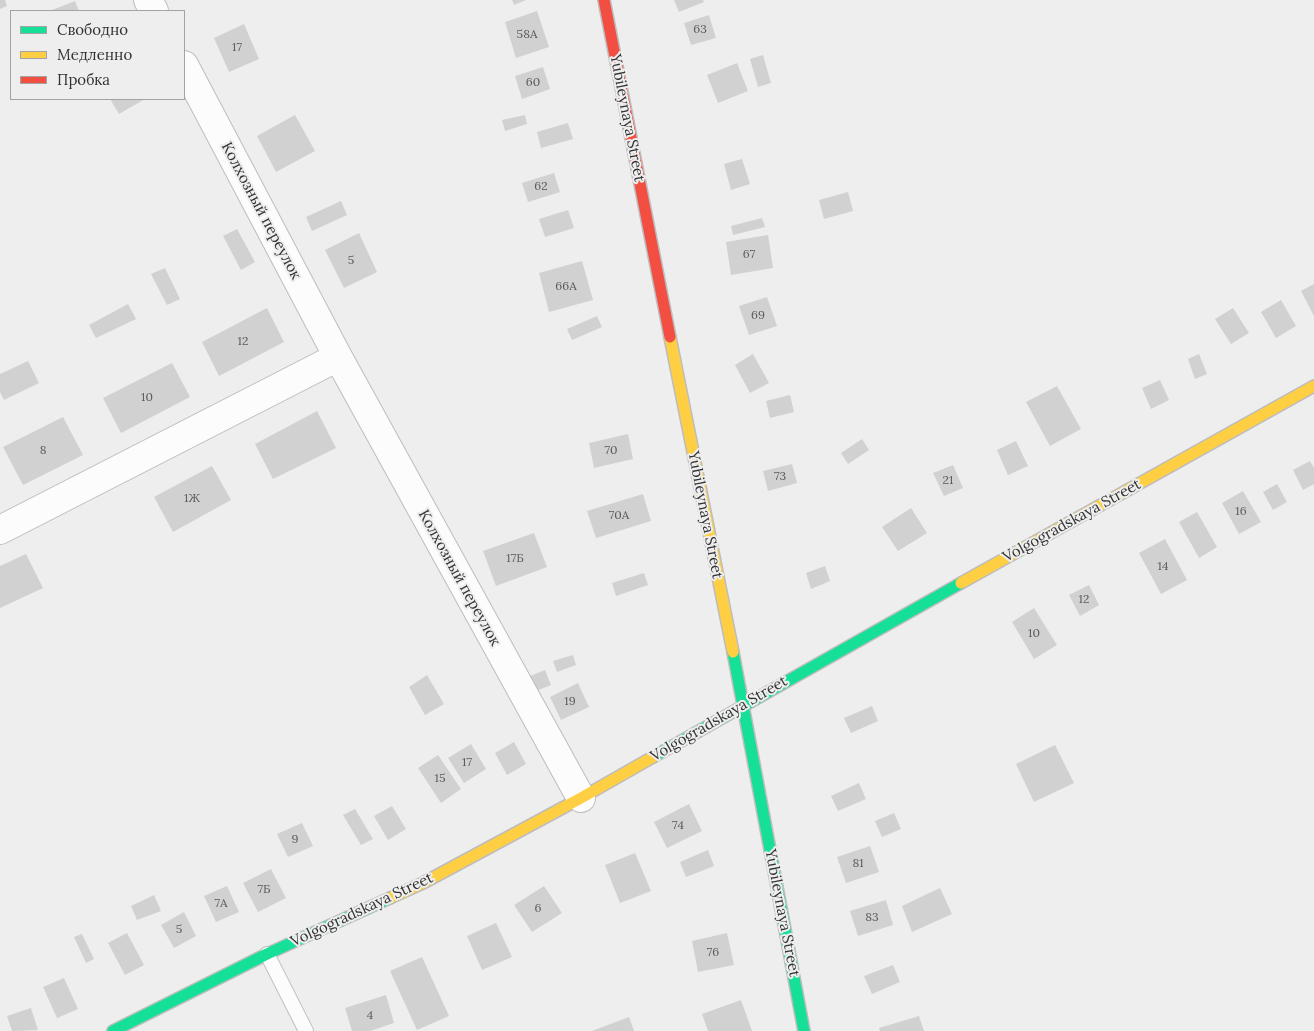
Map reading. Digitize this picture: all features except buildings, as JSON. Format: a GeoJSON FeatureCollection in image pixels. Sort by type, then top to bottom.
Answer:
{"type":"FeatureCollection","features":[{"type":"Feature","properties":{"kind":"street","name":"Yubileynaya Street"},"geometry":{"type":"LineString","coordinates":[[604,0],[743,705],[804,1031]]}},
{"type":"Feature","properties":{"kind":"street","name":"Колхозный переулок"},"geometry":{"type":"LineString","coordinates":[[185,68],[338,357],[581,798]]}},
{"type":"Feature","properties":{"kind":"street"},"geometry":{"type":"LineString","coordinates":[[0,530],[338,357]]}},
{"type":"Feature","properties":{"kind":"street","name":"Volgogradskaya Street"},"geometry":{"type":"LineString","coordinates":[[113,1031],[267,954],[423,883],[581,798],[743,705],[1314,386]]}},
{"type":"Feature","properties":{"kind":"lane"},"geometry":{"type":"LineString","coordinates":[[267,954],[306,1031]]}},
{"type":"Feature","properties":{"kind":"traffic: fast"},"geometry":{"type":"LineString","coordinates":[[653,757],[961,583]]}},
{"type":"Feature","properties":{"kind":"traffic: fast"},"geometry":{"type":"LineString","coordinates":[[733,652],[804,1031]]}},
{"type":"Feature","properties":{"kind":"traffic: fast"},"geometry":{"type":"LineString","coordinates":[[113,1031],[267,954],[390,898]]}},
{"type":"Feature","properties":{"kind":"traffic: slow"},"geometry":{"type":"LineString","coordinates":[[670,337],[733,652]]}},
{"type":"Feature","properties":{"kind":"traffic: slow"},"geometry":{"type":"LineString","coordinates":[[961,583],[1314,386]]}},
{"type":"Feature","properties":{"kind":"traffic: slow"},"geometry":{"type":"LineString","coordinates":[[390,898],[423,883],[653,757]]}},
{"type":"Feature","properties":{"kind":"traffic: jam"},"geometry":{"type":"LineString","coordinates":[[604,0],[670,337]]}}]}
